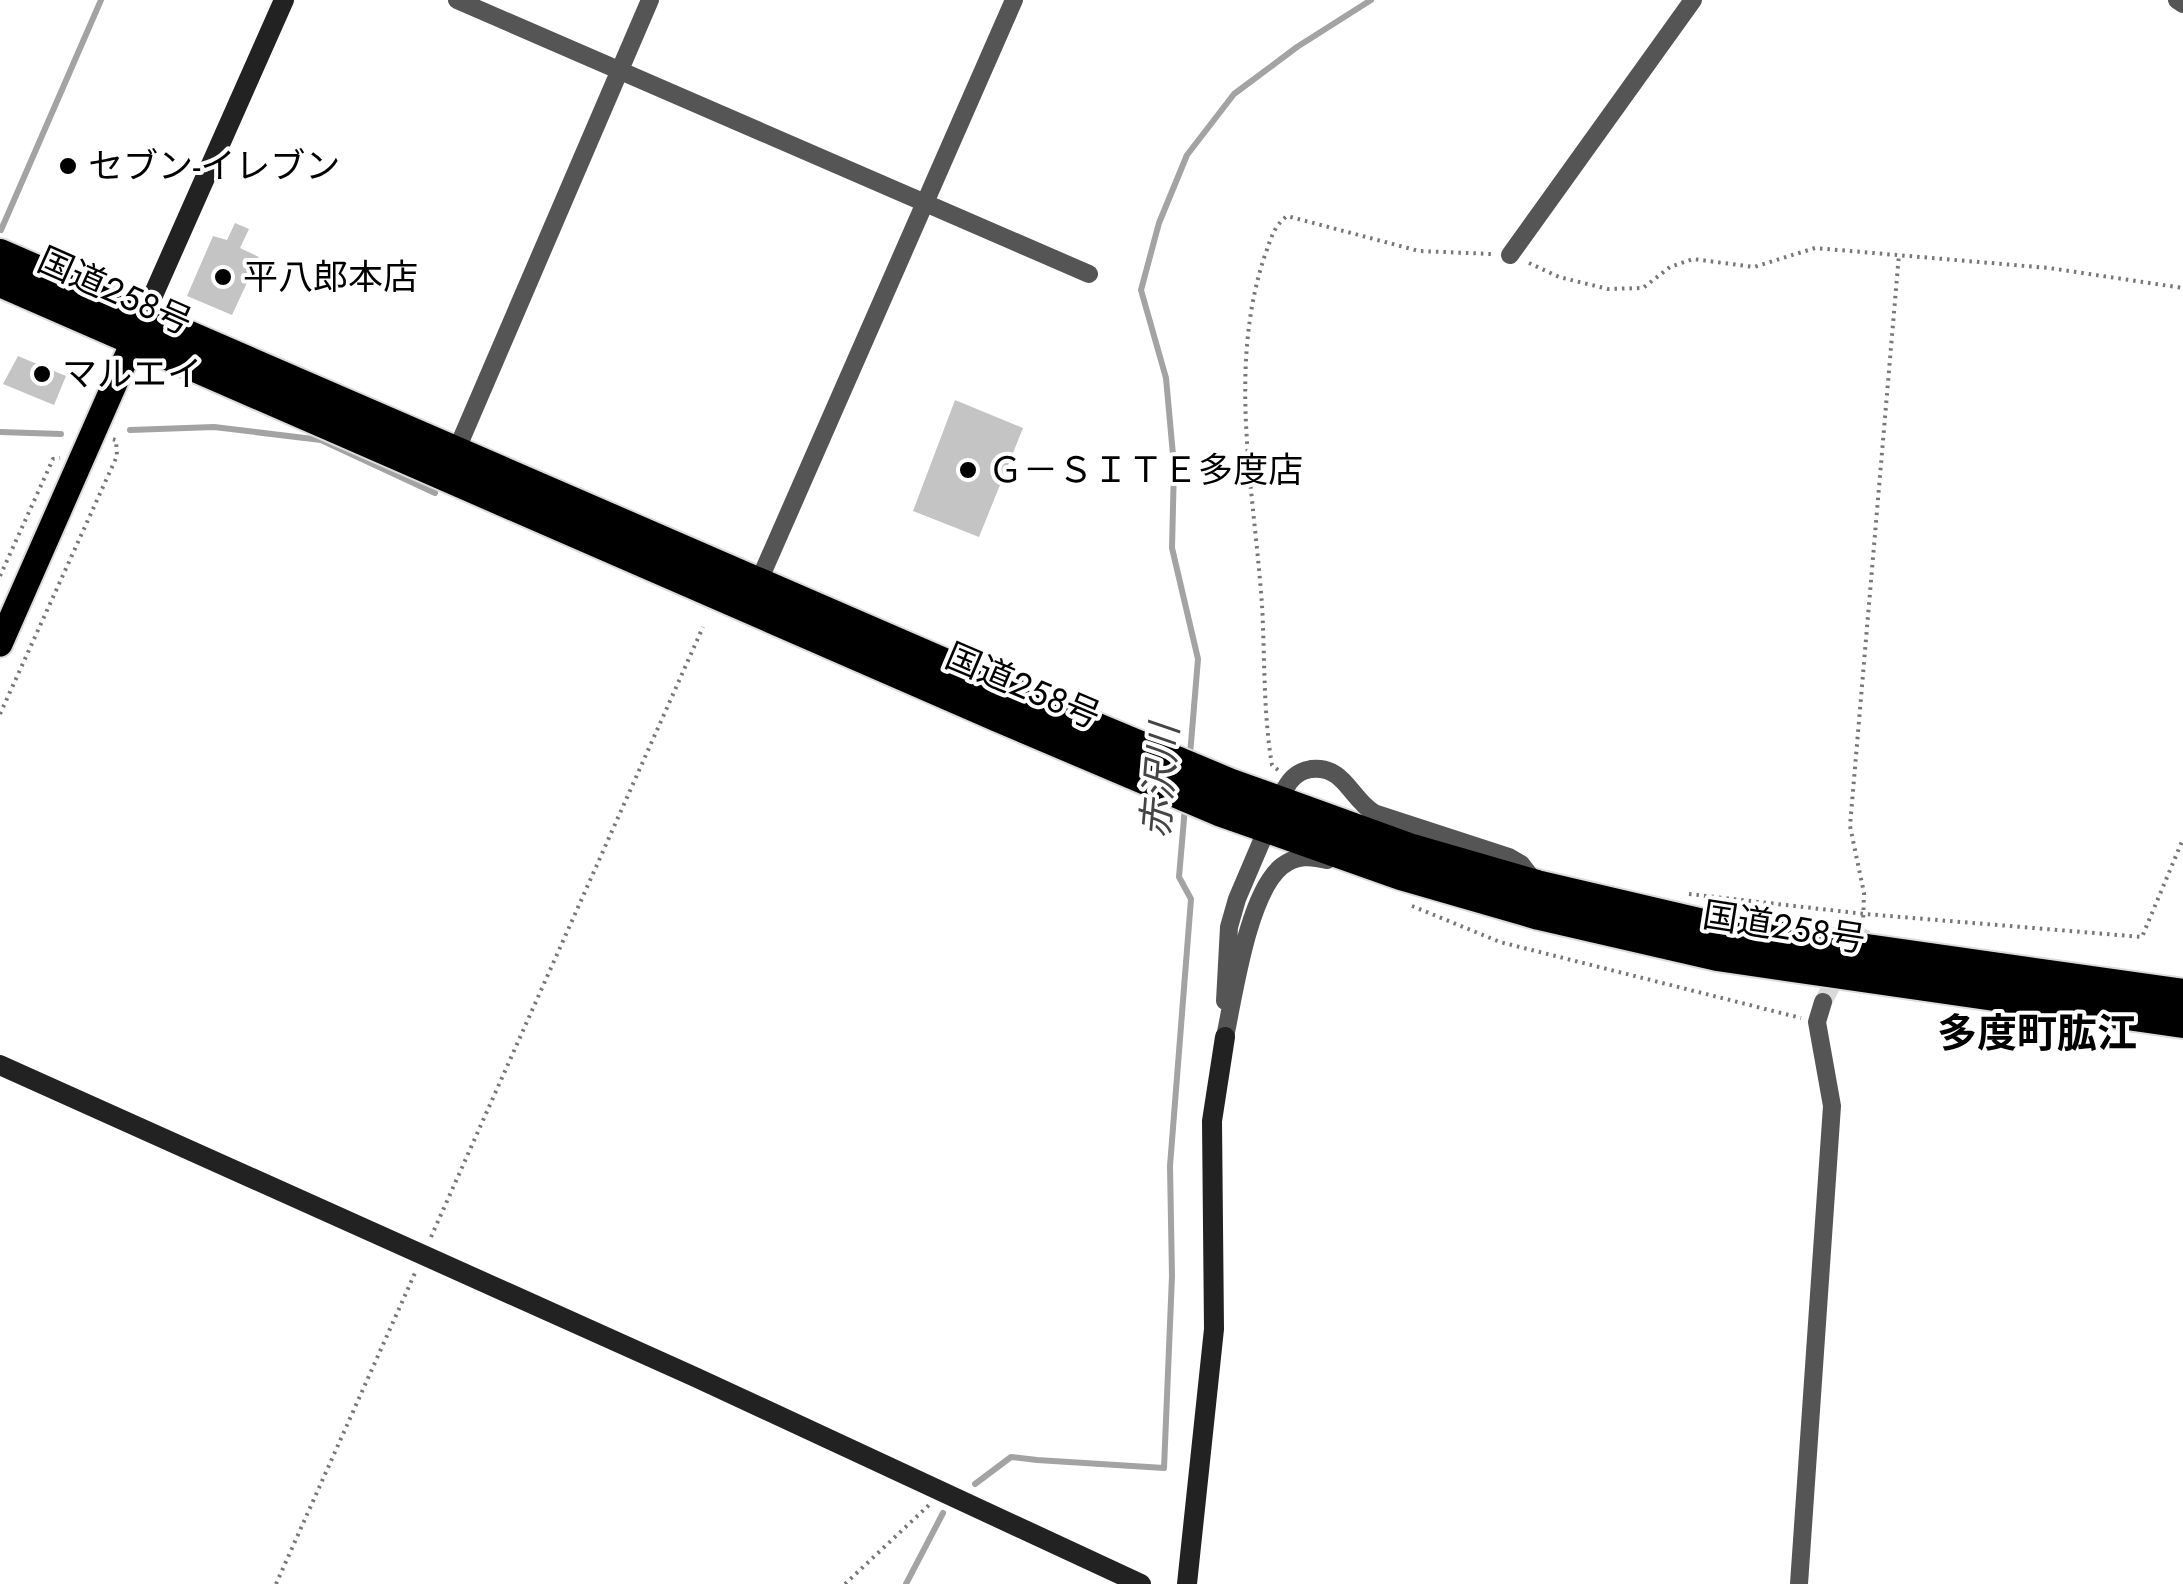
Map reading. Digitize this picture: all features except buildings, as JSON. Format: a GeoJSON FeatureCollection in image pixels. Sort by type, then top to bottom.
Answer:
{"type":"FeatureCollection","features":[{"type":"Feature","properties":{"kind":"highway","name":"国道258号"},"geometry":{"type":"LineString","coordinates":[[0,254],[138,328],[752,595],[1179,760],[1224,797],[1400,888],[1538,914],[1717,956],[2183,1023]]}},
{"type":"Feature","properties":{"kind":"highway","name":"国道258号"},"geometry":{"type":"LineString","coordinates":[[0,282],[138,328],[457,450],[752,595],[1168,789],[1224,797],[1537,885],[1725,929],[2183,994]]}},
{"type":"Feature","properties":{"kind":"main road"},"geometry":{"type":"LineString","coordinates":[[0,644],[138,328]]}},
{"type":"Feature","properties":{"kind":"street"},"geometry":{"type":"LineString","coordinates":[[138,328],[284,0]]}},
{"type":"Feature","properties":{"kind":"street"},"geometry":{"type":"LineString","coordinates":[[457,0],[1089,274]]}},
{"type":"Feature","properties":{"kind":"street"},"geometry":{"type":"LineString","coordinates":[[457,450],[650,0]]}},
{"type":"Feature","properties":{"kind":"street"},"geometry":{"type":"LineString","coordinates":[[752,595],[1014,0]]}},
{"type":"Feature","properties":{"kind":"street"},"geometry":{"type":"LineString","coordinates":[[1510,254],[1693,0]]}},
{"type":"Feature","properties":{"kind":"street"},"geometry":{"type":"LineString","coordinates":[[2177,0],[2183,4]]}},
{"type":"Feature","properties":{"kind":"street"},"geometry":{"type":"LineString","coordinates":[[1286,786],[1305,770],[1332,771],[1343,778],[1365,808],[1509,857],[1521,864],[1537,885]]}},
{"type":"Feature","properties":{"kind":"street"},"geometry":{"type":"LineString","coordinates":[[1225,1037],[1229,927],[1263,838]]}},
{"type":"Feature","properties":{"kind":"street"},"geometry":{"type":"LineString","coordinates":[[1187,1584],[1214,1329],[1212,1121],[1247,932],[1270,880],[1281,867],[1308,856],[1400,888]]}},
{"type":"Feature","properties":{"kind":"street"},"geometry":{"type":"LineString","coordinates":[[1799,1584],[1832,1106],[1817,1022],[1822,1002]]}},
{"type":"Feature","properties":{"kind":"street"},"geometry":{"type":"LineString","coordinates":[[0,1064],[1141,1584]]}},
{"type":"Feature","properties":{"kind":"path"},"geometry":{"type":"LineString","coordinates":[[1286,786],[1272,765],[1268,737],[1262,603],[1247,437],[1246,362],[1255,285],[1276,224],[1287,216],[1419,250],[1510,254],[1559,276],[1608,289],[1643,288],[1670,267],[1693,259],[1754,267],[1815,248],[2049,268],[2183,288]]}},
{"type":"Feature","properties":{"kind":"path"},"geometry":{"type":"LineString","coordinates":[[1862,927],[1865,914],[1850,826],[1899,254]]}},
{"type":"Feature","properties":{"kind":"path"},"geometry":{"type":"LineString","coordinates":[[0,714],[117,456],[116,440],[93,432]]}},
{"type":"Feature","properties":{"kind":"path"},"geometry":{"type":"LineString","coordinates":[[0,576],[53,459],[66,456],[79,463]]}},
{"type":"Feature","properties":{"kind":"path"},"geometry":{"type":"LineString","coordinates":[[276,1584],[703,627]]}},
{"type":"Feature","properties":{"kind":"path"},"geometry":{"type":"LineString","coordinates":[[1674,892],[1865,914],[2142,936],[2183,839]]}},
{"type":"Feature","properties":{"kind":"path"},"geometry":{"type":"LineString","coordinates":[[1400,888],[1500,942],[1817,1022]]}},
{"type":"Feature","properties":{"kind":"path"},"geometry":{"type":"LineString","coordinates":[[846,1584],[941,1490]]}},
{"type":"Feature","properties":{"kind":"waterway"},"geometry":{"type":"LineString","coordinates":[[1,230],[101,0]]}},
{"type":"Feature","properties":{"kind":"waterway","name":"赤沢川"},"geometry":{"type":"LineString","coordinates":[[1190,755],[1198,659],[1172,548],[1174,466],[1166,378],[1141,290],[1159,223],[1187,155],[1234,94],[1297,47],[1371,0]]}},
{"type":"Feature","properties":{"kind":"waterway"},"geometry":{"type":"LineString","coordinates":[[130,430],[214,427],[321,440],[435,493]]}},
{"type":"Feature","properties":{"kind":"waterway"},"geometry":{"type":"LineString","coordinates":[[0,432],[61,434]]}},
{"type":"Feature","properties":{"kind":"waterway","name":"赤沢川"},"geometry":{"type":"LineString","coordinates":[[975,1484],[1011,1457],[1164,1468],[1172,1276],[1170,1166],[1191,899],[1179,877],[1185,807]]}},
{"type":"Feature","properties":{"kind":"waterway","name":"赤沢川"},"geometry":{"type":"LineString","coordinates":[[906,1584],[943,1513]]}},
{"type":"Feature","properties":{"kind":"tunnel"},"geometry":{"type":"LineString","coordinates":[[1823,1002],[1862,927]]}},
{"type":"Feature","properties":{"kind":"place","name":"セブン-イレブン"},"geometry":{"type":"Point","coordinates":[68,166]}},
{"type":"Feature","properties":{"kind":"place","name":"平八郎本店"},"geometry":{"type":"Point","coordinates":[223,277]}},
{"type":"Feature","properties":{"kind":"place","name":"マルエイ"},"geometry":{"type":"Point","coordinates":[42,374]}},
{"type":"Feature","properties":{"kind":"place","name":"Ｇ－ＳＩＴＥ多度店"},"geometry":{"type":"Point","coordinates":[968,470]}},
{"type":"Feature","properties":{"kind":"district","name":"多度町肱江"},"geometry":{"type":"Point","coordinates":[2037,1033]}}]}
